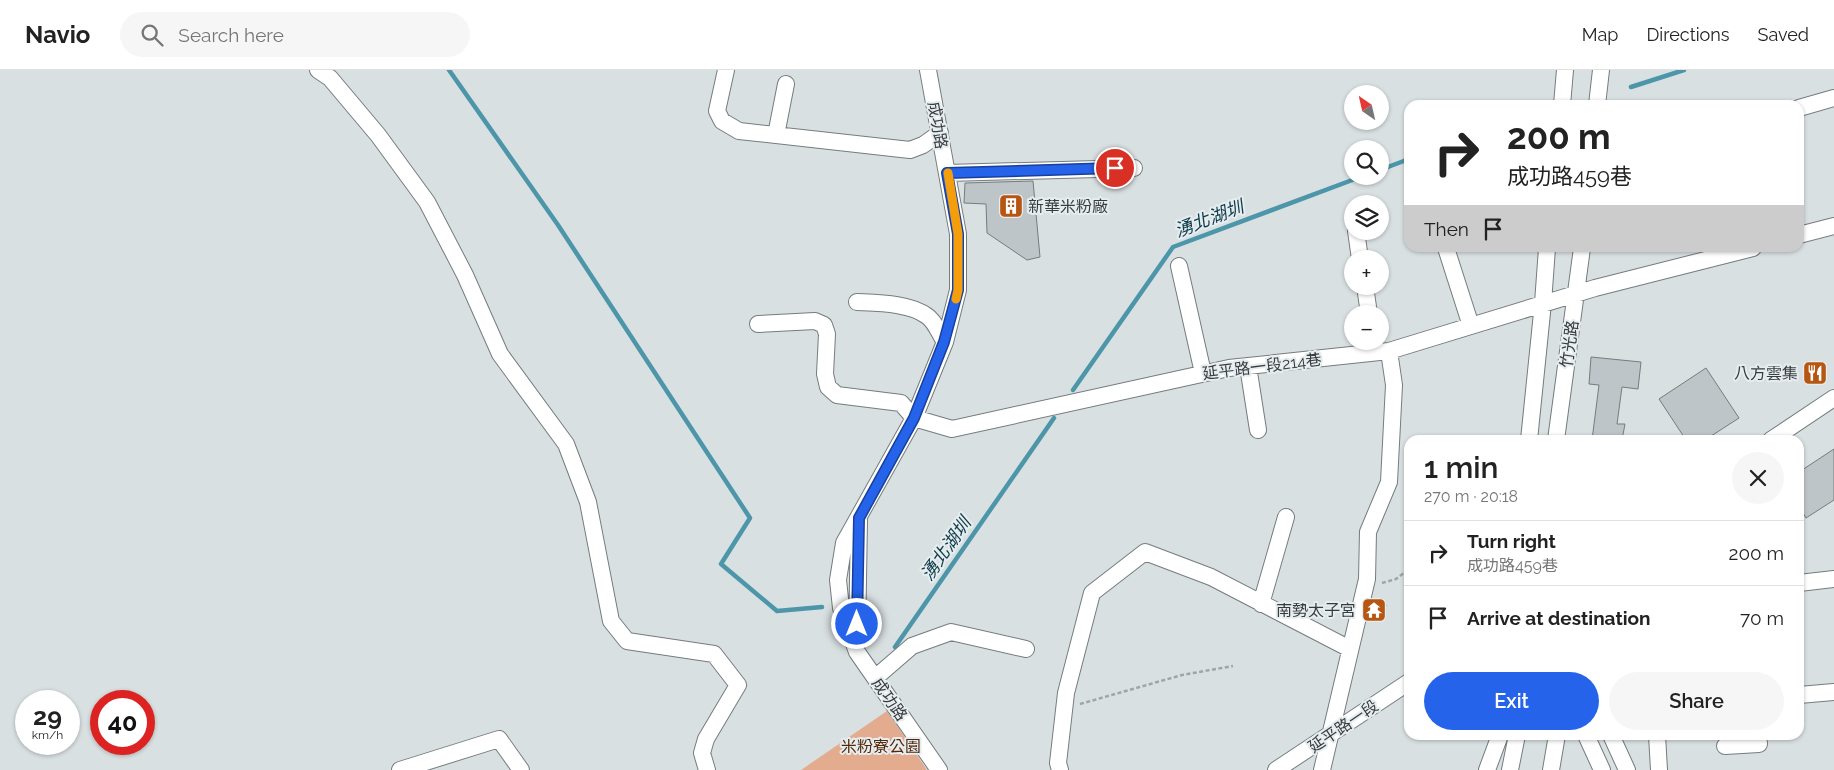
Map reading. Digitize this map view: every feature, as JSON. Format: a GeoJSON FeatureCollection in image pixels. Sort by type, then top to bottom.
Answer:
{"type":"FeatureCollection","features":[{"type":"Feature","properties":{"kind":"street"},"geometry":{"type":"LineString","coordinates":[[318,70],[330,78],[378,135],[427,202],[465,275],[500,354],[566,444],[588,502],[611,621],[628,641],[714,654],[738,685],[706,739],[702,753],[707,770]]}},
{"type":"Feature","properties":{"kind":"street"},"geometry":{"type":"LineString","coordinates":[[726,70],[717,111],[722,122],[739,131],[910,150],[923,145],[940,133]]}},
{"type":"Feature","properties":{"kind":"street","name":"成功路"},"geometry":{"type":"LineString","coordinates":[[928,70],[958,234],[958,290],[944,342],[914,418],[859,518],[857,652],[939,770]]}},
{"type":"Feature","properties":{"kind":"street"},"geometry":{"type":"LineString","coordinates":[[1563,100],[1566,70]]}},
{"type":"Feature","properties":{"kind":"street"},"geometry":{"type":"LineString","coordinates":[[1598,100],[1601,70]]}},
{"type":"Feature","properties":{"kind":"street"},"geometry":{"type":"LineString","coordinates":[[776,135],[786,84]]}},
{"type":"Feature","properties":{"kind":"street"},"geometry":{"type":"LineString","coordinates":[[1804,107],[1834,98]]}},
{"type":"Feature","properties":{"kind":"street"},"geometry":{"type":"LineString","coordinates":[[947,173],[1134,168]]}},
{"type":"Feature","properties":{"kind":"street"},"geometry":{"type":"LineString","coordinates":[[1804,234],[1834,226]]}},
{"type":"Feature","properties":{"kind":"street"},"geometry":{"type":"LineString","coordinates":[[1447,252],[1471,326]]}},
{"type":"Feature","properties":{"kind":"street","name":"竹光路"},"geometry":{"type":"LineString","coordinates":[[1530,435],[1547,252]]}},
{"type":"Feature","properties":{"kind":"street","name":"竹光路"},"geometry":{"type":"LineString","coordinates":[[1557,435],[1581,252]]}},
{"type":"Feature","properties":{"kind":"street","name":"延平路一段214巷"},"geometry":{"type":"LineString","coordinates":[[1389,346],[1471,326],[1543,303],[1733,252]]}},
{"type":"Feature","properties":{"kind":"street"},"geometry":{"type":"LineString","coordinates":[[1179,266],[1203,373]]}},
{"type":"Feature","properties":{"kind":"street"},"geometry":{"type":"LineString","coordinates":[[857,302],[888,304],[915,310],[929,316],[944,342]]}},
{"type":"Feature","properties":{"kind":"street"},"geometry":{"type":"LineString","coordinates":[[758,324],[815,321],[824,325],[827,334],[825,374],[828,387],[837,395],[901,403],[914,418]]}},
{"type":"Feature","properties":{"kind":"street","name":"延平路一段214巷"},"geometry":{"type":"LineString","coordinates":[[914,418],[952,429],[1228,368],[1365,350]]}},
{"type":"Feature","properties":{"kind":"street"},"geometry":{"type":"LineString","coordinates":[[1322,770],[1366,584],[1368,532],[1389,482],[1394,385],[1381,350]]}},
{"type":"Feature","properties":{"kind":"street"},"geometry":{"type":"LineString","coordinates":[[1248,366],[1258,430]]}},
{"type":"Feature","properties":{"kind":"street"},"geometry":{"type":"LineString","coordinates":[[1778,435],[1834,398]]}},
{"type":"Feature","properties":{"kind":"street"},"geometry":{"type":"LineString","coordinates":[[1261,604],[1286,517]]}},
{"type":"Feature","properties":{"kind":"street"},"geometry":{"type":"LineString","coordinates":[[1060,770],[1058,763],[1066,693],[1092,592],[1145,552],[1211,577],[1350,649]]}},
{"type":"Feature","properties":{"kind":"street"},"geometry":{"type":"LineString","coordinates":[[1804,582],[1834,579]]}},
{"type":"Feature","properties":{"kind":"street"},"geometry":{"type":"LineString","coordinates":[[875,678],[912,646],[951,632],[1026,648]]}},
{"type":"Feature","properties":{"kind":"street","name":"延平路一段"},"geometry":{"type":"LineString","coordinates":[[1276,770],[1404,685]]}},
{"type":"Feature","properties":{"kind":"street"},"geometry":{"type":"LineString","coordinates":[[1804,695],[1834,692]]}},
{"type":"Feature","properties":{"kind":"street"},"geometry":{"type":"LineString","coordinates":[[400,770],[499,739],[520,770]]}},
{"type":"Feature","properties":{"kind":"street"},"geometry":{"type":"LineString","coordinates":[[1487,770],[1498,740]]}},
{"type":"Feature","properties":{"kind":"street"},"geometry":{"type":"LineString","coordinates":[[1510,770],[1516,740]]}},
{"type":"Feature","properties":{"kind":"street"},"geometry":{"type":"LineString","coordinates":[[1552,770],[1556,740]]}},
{"type":"Feature","properties":{"kind":"street"},"geometry":{"type":"LineString","coordinates":[[1588,740],[1602,770]]}},
{"type":"Feature","properties":{"kind":"street"},"geometry":{"type":"LineString","coordinates":[[1613,740],[1627,770]]}},
{"type":"Feature","properties":{"kind":"street"},"geometry":{"type":"LineString","coordinates":[[1657,740],[1659,770]]}},
{"type":"Feature","properties":{"kind":"street"},"geometry":{"type":"LineString","coordinates":[[1725,746],[1759,744],[1759,740]]}},
{"type":"Feature","properties":{"kind":"path"},"geometry":{"type":"LineString","coordinates":[[1366,584],[1379,584],[1396,579],[1404,572]]}},
{"type":"Feature","properties":{"kind":"path"},"geometry":{"type":"LineString","coordinates":[[1064,708],[1182,675],[1233,666]]}},
{"type":"Feature","properties":{"kind":"green space","name":"米粉寮公園"},"geometry":{"type":"Polygon","coordinates":[[[887,711],[927,770],[801,770],[887,711]]]}},
{"type":"Feature","properties":{"kind":"building","name":"新華米粉廠"},"geometry":{"type":"Polygon","coordinates":[[[1033,181],[1040,257],[1027,260],[987,233],[986,204],[964,203],[965,183],[1033,181]]]}},
{"type":"Feature","properties":{"kind":"building"},"geometry":{"type":"Polygon","coordinates":[[[1591,357],[1641,362],[1638,389],[1622,387],[1617,424],[1625,424],[1623,435],[1593,435],[1599,385],[1589,384],[1591,357]]]}},
{"type":"Feature","properties":{"kind":"building"},"geometry":{"type":"Polygon","coordinates":[[[1706,368],[1739,418],[1713,435],[1683,435],[1659,399],[1706,368]]]}},
{"type":"Feature","properties":{"kind":"building"},"geometry":{"type":"Polygon","coordinates":[[[1834,449],[1834,500],[1806,518],[1804,515],[1804,469],[1834,449]]]}},
{"type":"Feature","properties":{"kind":"building","name":"南勢太子宮"},"geometry":{"type":"Polygon","coordinates":[[[1372,600],[1386,605],[1381,621],[1368,617],[1372,600]]]}},
{"type":"Feature","properties":{"kind":"waterway"},"geometry":{"type":"LineString","coordinates":[[449,70],[558,225],[750,518],[721,564],[777,611],[822,607]]}},
{"type":"Feature","properties":{"kind":"waterway","name":"湧北湖圳"},"geometry":{"type":"LineString","coordinates":[[1631,87],[1684,70]]}},
{"type":"Feature","properties":{"kind":"waterway","name":"湧北湖圳"},"geometry":{"type":"LineString","coordinates":[[1389,167],[1404,161]]}},
{"type":"Feature","properties":{"kind":"waterway","name":"湧北湖圳"},"geometry":{"type":"LineString","coordinates":[[1073,390],[1173,247],[1344,183]]}},
{"type":"Feature","properties":{"kind":"waterway","name":"湧北湖圳"},"geometry":{"type":"LineString","coordinates":[[895,647],[1054,418]]}},
{"type":"Feature","properties":{"kind":"slow traffic"},"geometry":{"type":"LineString","coordinates":[[948,173],[958,234],[958,290],[956,299]]}},
{"type":"Feature","properties":{"kind":"place","name":"新華米粉廠"},"geometry":{"type":"Point","coordinates":[1011,206]}},
{"type":"Feature","properties":{"kind":"place","name":"八方雲集"},"geometry":{"type":"Point","coordinates":[1815,373]}},
{"type":"Feature","properties":{"kind":"place","name":"南勢太子宮"},"geometry":{"type":"Point","coordinates":[1374,610]}},
{"type":"Feature","properties":{"kind":"route"},"geometry":{"type":"LineString","coordinates":[[857,624],[859,518],[914,418],[938,360],[958,290],[958,234],[947,173],[1115,168]]}}]}
